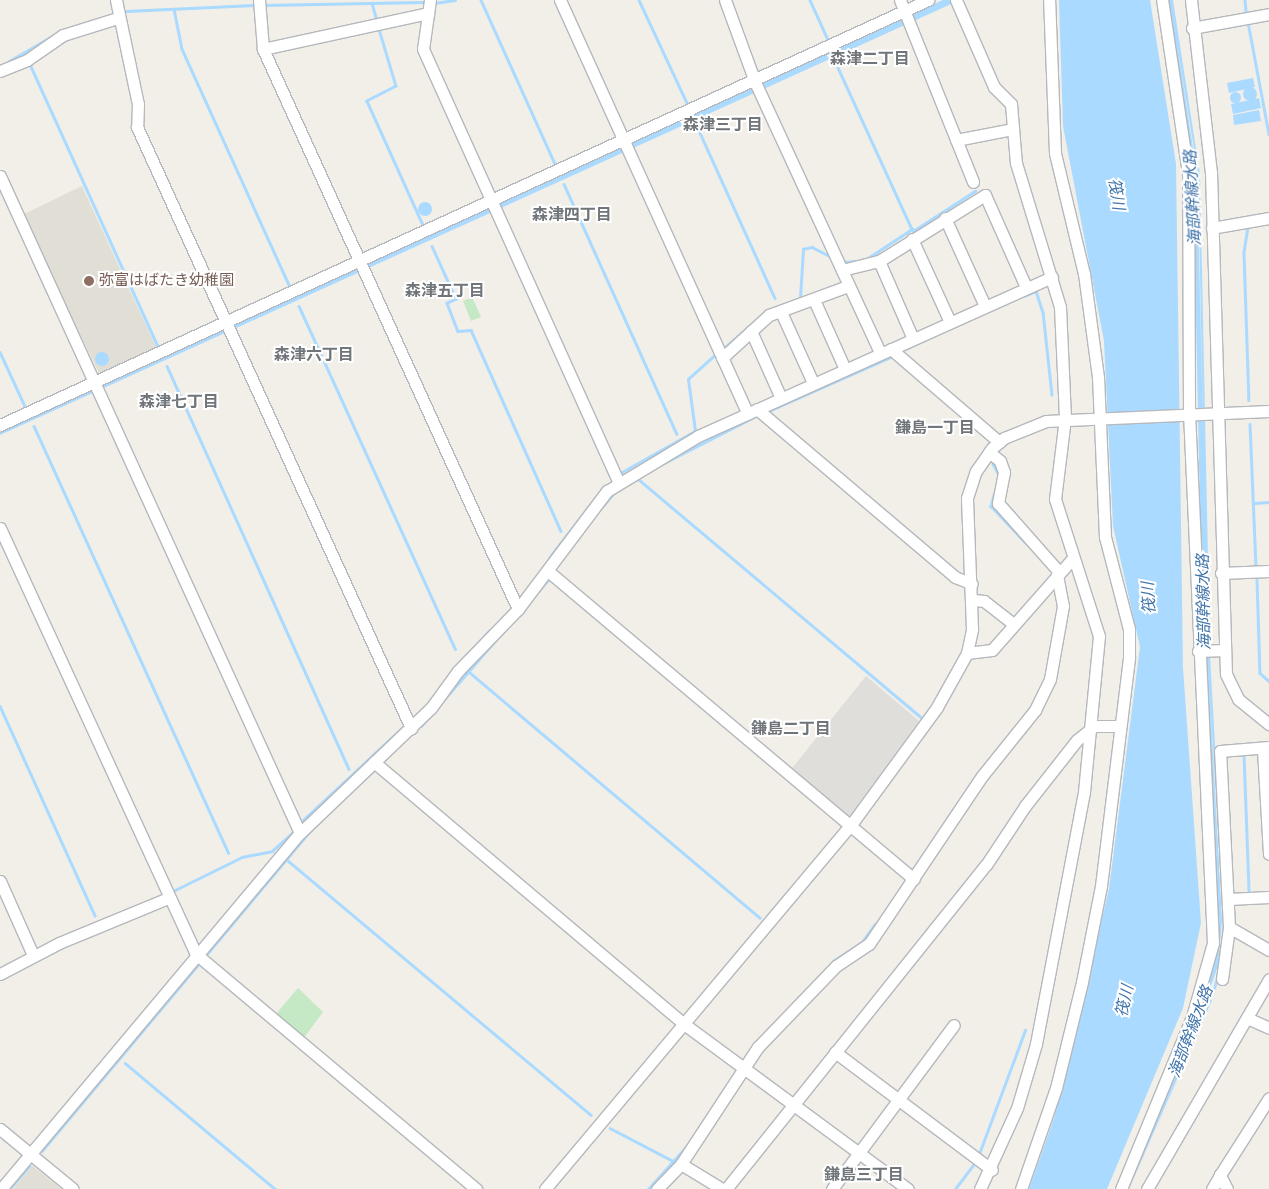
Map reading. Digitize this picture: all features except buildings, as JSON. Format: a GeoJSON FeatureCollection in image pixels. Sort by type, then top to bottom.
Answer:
{"type":"FeatureCollection","features":[{"type":"Feature","properties":{"kind":"street"},"geometry":{"type":"LineString","coordinates":[[116,0],[118,18],[138,104],[137,127],[411,728]]}},
{"type":"Feature","properties":{"kind":"street"},"geometry":{"type":"LineString","coordinates":[[259,0],[263,49],[518,609]]}},
{"type":"Feature","properties":{"kind":"street"},"geometry":{"type":"LineString","coordinates":[[430,0],[424,49],[618,481]]}},
{"type":"Feature","properties":{"kind":"street"},"geometry":{"type":"LineString","coordinates":[[560,0],[722,358],[752,411],[955,577],[972,584]]}},
{"type":"Feature","properties":{"kind":"street"},"geometry":{"type":"LineString","coordinates":[[725,0],[757,85],[880,353]]}},
{"type":"Feature","properties":{"kind":"street"},"geometry":{"type":"LineString","coordinates":[[900,0],[973,182]]}},
{"type":"Feature","properties":{"kind":"street"},"geometry":{"type":"LineString","coordinates":[[0,425],[96,385],[227,326],[359,260],[493,205],[907,17],[928,0]]}},
{"type":"Feature","properties":{"kind":"street"},"geometry":{"type":"LineString","coordinates":[[1021,1189],[1056,1088],[1082,982],[1101,886],[1118,726],[1130,640],[1105,537],[1098,377],[1084,274],[1055,154],[1049,0]]}},
{"type":"Feature","properties":{"kind":"street"},"geometry":{"type":"LineString","coordinates":[[1121,1189],[1192,1017],[1213,943],[1204,651],[1189,413],[1188,173],[1162,0]]}},
{"type":"Feature","properties":{"kind":"street"},"geometry":{"type":"LineString","coordinates":[[1190,0],[1211,172],[1211,413],[1225,650],[1230,688],[1269,724]]}},
{"type":"Feature","properties":{"kind":"street"},"geometry":{"type":"LineString","coordinates":[[957,1],[994,87],[1011,104],[1016,163],[1052,277],[1066,351],[1065,418],[1053,486],[1073,558],[1099,636],[1094,726],[1036,1044],[992,1170],[980,1189]]}},
{"type":"Feature","properties":{"kind":"street"},"geometry":{"type":"LineString","coordinates":[[263,49],[428,13]]}},
{"type":"Feature","properties":{"kind":"street"},"geometry":{"type":"LineString","coordinates":[[1192,28],[1269,14]]}},
{"type":"Feature","properties":{"kind":"street"},"geometry":{"type":"LineString","coordinates":[[0,71],[27,60],[63,35],[118,18]]}},
{"type":"Feature","properties":{"kind":"street"},"geometry":{"type":"LineString","coordinates":[[956,140],[1012,129]]}},
{"type":"Feature","properties":{"kind":"street"},"geometry":{"type":"LineString","coordinates":[[0,176],[300,833]]}},
{"type":"Feature","properties":{"kind":"street"},"geometry":{"type":"LineString","coordinates":[[842,270],[879,261],[945,218],[985,196],[1026,287]]}},
{"type":"Feature","properties":{"kind":"street"},"geometry":{"type":"LineString","coordinates":[[945,218],[985,306]]}},
{"type":"Feature","properties":{"kind":"street"},"geometry":{"type":"LineString","coordinates":[[1212,228],[1269,218]]}},
{"type":"Feature","properties":{"kind":"street"},"geometry":{"type":"LineString","coordinates":[[912,239],[950,322]]}},
{"type":"Feature","properties":{"kind":"street"},"geometry":{"type":"LineString","coordinates":[[879,261],[913,339]]}},
{"type":"Feature","properties":{"kind":"street"},"geometry":{"type":"LineString","coordinates":[[1,1189],[201,958],[300,833],[411,728],[518,609],[548,571],[583,518],[618,481],[752,411],[1052,277]]}},
{"type":"Feature","properties":{"kind":"street"},"geometry":{"type":"LineString","coordinates":[[722,358],[769,315],[815,302],[848,286]]}},
{"type":"Feature","properties":{"kind":"street"},"geometry":{"type":"LineString","coordinates":[[815,302],[844,369]]}},
{"type":"Feature","properties":{"kind":"street"},"geometry":{"type":"LineString","coordinates":[[781,312],[813,383]]}},
{"type":"Feature","properties":{"kind":"street"},"geometry":{"type":"LineString","coordinates":[[752,332],[781,398]]}},
{"type":"Feature","properties":{"kind":"street"},"geometry":{"type":"LineString","coordinates":[[891,349],[999,442]]}},
{"type":"Feature","properties":{"kind":"street"},"geometry":{"type":"LineString","coordinates":[[545,1189],[850,826],[900,763],[967,653],[974,600],[967,498],[976,471],[989,452],[999,442],[1031,425],[1065,418],[1269,411]]}},
{"type":"Feature","properties":{"kind":"street"},"geometry":{"type":"LineString","coordinates":[[657,1189],[681,1164],[758,1047],[836,966],[869,944],[982,776],[1035,710],[1050,678],[1064,606],[1058,574],[998,503],[1004,472],[989,452]]}},
{"type":"Feature","properties":{"kind":"street"},"geometry":{"type":"LineString","coordinates":[[0,528],[168,898],[201,958],[476,1189]]}},
{"type":"Feature","properties":{"kind":"street"},"geometry":{"type":"LineString","coordinates":[[967,653],[992,650],[1073,558]]}},
{"type":"Feature","properties":{"kind":"street"},"geometry":{"type":"LineString","coordinates":[[548,571],[914,879]]}},
{"type":"Feature","properties":{"kind":"street"},"geometry":{"type":"LineString","coordinates":[[1221,573],[1269,571]]}},
{"type":"Feature","properties":{"kind":"street"},"geometry":{"type":"LineString","coordinates":[[974,600],[984,601],[1013,624]]}},
{"type":"Feature","properties":{"kind":"street"},"geometry":{"type":"LineString","coordinates":[[1204,651],[1225,650]]}},
{"type":"Feature","properties":{"kind":"street"},"geometry":{"type":"LineString","coordinates":[[726,1189],[986,865],[1036,792],[1094,726],[1118,726]]}},
{"type":"Feature","properties":{"kind":"street"},"geometry":{"type":"LineString","coordinates":[[1222,979],[1229,927],[1220,751],[1266,748],[1269,854]]}},
{"type":"Feature","properties":{"kind":"street"},"geometry":{"type":"LineString","coordinates":[[374,762],[684,1024],[908,1189]]}},
{"type":"Feature","properties":{"kind":"street"},"geometry":{"type":"LineString","coordinates":[[0,881],[34,955]]}},
{"type":"Feature","properties":{"kind":"street"},"geometry":{"type":"LineString","coordinates":[[1228,899],[1269,897]]}},
{"type":"Feature","properties":{"kind":"street"},"geometry":{"type":"LineString","coordinates":[[0,974],[34,955],[168,898]]}},
{"type":"Feature","properties":{"kind":"street"},"geometry":{"type":"LineString","coordinates":[[1229,927],[1269,950]]}},
{"type":"Feature","properties":{"kind":"street"},"geometry":{"type":"LineString","coordinates":[[1147,1189],[1269,979]]}},
{"type":"Feature","properties":{"kind":"street"},"geometry":{"type":"LineString","coordinates":[[1247,1018],[1269,1028]]}},
{"type":"Feature","properties":{"kind":"street"},"geometry":{"type":"LineString","coordinates":[[832,1189],[954,1025]]}},
{"type":"Feature","properties":{"kind":"street"},"geometry":{"type":"LineString","coordinates":[[835,1052],[992,1170]]}},
{"type":"Feature","properties":{"kind":"street"},"geometry":{"type":"LineString","coordinates":[[1212,1189],[1269,1098]]}},
{"type":"Feature","properties":{"kind":"street"},"geometry":{"type":"LineString","coordinates":[[0,1129],[73,1189]]}},
{"type":"Feature","properties":{"kind":"street"},"geometry":{"type":"LineString","coordinates":[[681,1164],[722,1189]]}},
{"type":"Feature","properties":{"kind":"street"},"geometry":{"type":"LineString","coordinates":[[1220,1175],[1227,1189]]}},
{"type":"Feature","properties":{"kind":"shaded area","name":"弥富はばたき幼稚園"},"geometry":{"type":"Polygon","coordinates":[[[82,186],[156,347],[99,373],[22,215],[82,186]]]}},
{"type":"Feature","properties":{"kind":"shaded area"},"geometry":{"type":"Polygon","coordinates":[[[866,676],[919,721],[847,820],[789,772],[866,676]]]}},
{"type":"Feature","properties":{"kind":"shaded area"},"geometry":{"type":"Polygon","coordinates":[[[33,1166],[61,1189],[13,1189],[33,1166]]]}},
{"type":"Feature","properties":{"kind":"green space"},"geometry":{"type":"Polygon","coordinates":[[[472,297],[481,317],[471,321],[463,301],[472,297]]]}},
{"type":"Feature","properties":{"kind":"green space"},"geometry":{"type":"Polygon","coordinates":[[[298,988],[323,1012],[303,1039],[276,1014],[298,988]]]}},
{"type":"Feature","properties":{"kind":"water"},"geometry":{"type":"Polygon","coordinates":[[[943,0],[960,0],[0,435],[0,429],[943,0]]]}},
{"type":"Feature","properties":{"kind":"water","name":"筏川"},"geometry":{"type":"Polygon","coordinates":[[[1059,0],[1150,0],[1176,164],[1183,668],[1201,923],[1183,1008],[1107,1189],[1029,1189],[1054,1118],[1109,889],[1140,647],[1113,526],[1104,341],[1063,126],[1059,0]]]}},
{"type":"Feature","properties":{"kind":"water","name":"海部幹線水路"},"geometry":{"type":"Polygon","coordinates":[[[1166,0],[1173,0],[1200,175],[1210,655],[1225,924],[1219,979],[1213,998],[1190,1051],[1211,998],[1220,960],[1223,917],[1209,680],[1222,920],[1218,966],[1181,1070],[1129,1189],[1124,1189],[1202,1006],[1214,961],[1218,916],[1203,654],[1193,173],[1166,0]],[[1176,37],[1197,174],[1203,421],[1198,174],[1176,37]]]}},
{"type":"Feature","properties":{"kind":"water"},"geometry":{"type":"Polygon","coordinates":[[[1253,78],[1255,87],[1229,93],[1227,83],[1253,78]]]}},
{"type":"Feature","properties":{"kind":"water"},"geometry":{"type":"Polygon","coordinates":[[[1250,87],[1255,89],[1257,94],[1255,99],[1250,101],[1245,99],[1243,94],[1245,89],[1250,87]]]}},
{"type":"Feature","properties":{"kind":"water"},"geometry":{"type":"Polygon","coordinates":[[[1235,91],[1241,97],[1235,103],[1229,97],[1235,91]]]}},
{"type":"Feature","properties":{"kind":"water"},"geometry":{"type":"Polygon","coordinates":[[[1259,98],[1261,108],[1233,114],[1231,104],[1259,98]]]}},
{"type":"Feature","properties":{"kind":"water"},"geometry":{"type":"Polygon","coordinates":[[[1259,110],[1261,121],[1234,125],[1233,115],[1259,110]]]}},
{"type":"Feature","properties":{"kind":"water"},"geometry":{"type":"Polygon","coordinates":[[[425,202],[430,204],[432,209],[430,214],[425,216],[420,214],[418,209],[420,204],[425,202]]]}},
{"type":"Feature","properties":{"kind":"water"},"geometry":{"type":"Polygon","coordinates":[[[102,352],[107,354],[109,359],[107,364],[102,366],[97,364],[95,359],[97,354],[102,352]]]}},
{"type":"Feature","properties":{"kind":"water"},"geometry":{"type":"Polygon","coordinates":[[[373,768],[376,771],[327,814],[42,1154],[42,1147],[321,816],[373,768]]]}},
{"type":"Feature","properties":{"kind":"water"},"geometry":{"type":"Polygon","coordinates":[[[27,1165],[32,1166],[12,1189],[5,1189],[27,1165]]]}},
{"type":"Feature","properties":{"kind":"waterway"},"geometry":{"type":"LineString","coordinates":[[434,3],[455,0]]}},
{"type":"Feature","properties":{"kind":"waterway"},"geometry":{"type":"LineString","coordinates":[[481,0],[556,166]]}},
{"type":"Feature","properties":{"kind":"waterway"},"geometry":{"type":"LineString","coordinates":[[639,0],[687,103]]}},
{"type":"Feature","properties":{"kind":"waterway"},"geometry":{"type":"LineString","coordinates":[[810,0],[829,42]]}},
{"type":"Feature","properties":{"kind":"waterway"},"geometry":{"type":"LineString","coordinates":[[1245,0],[1246,11]]}},
{"type":"Feature","properties":{"kind":"waterway"},"geometry":{"type":"LineString","coordinates":[[263,5],[424,2]]}},
{"type":"Feature","properties":{"kind":"waterway"},"geometry":{"type":"LineString","coordinates":[[372,3],[377,20]]}},
{"type":"Feature","properties":{"kind":"waterway"},"geometry":{"type":"LineString","coordinates":[[126,11],[254,5]]}},
{"type":"Feature","properties":{"kind":"waterway"},"geometry":{"type":"LineString","coordinates":[[174,9],[182,49],[289,285]]}},
{"type":"Feature","properties":{"kind":"waterway"},"geometry":{"type":"LineString","coordinates":[[1248,22],[1269,134]]}},
{"type":"Feature","properties":{"kind":"waterway"},"geometry":{"type":"LineString","coordinates":[[379,29],[396,86],[367,101],[424,227]]}},
{"type":"Feature","properties":{"kind":"waterway"},"geometry":{"type":"LineString","coordinates":[[9,61],[54,35]]}},
{"type":"Feature","properties":{"kind":"waterway"},"geometry":{"type":"LineString","coordinates":[[835,61],[913,231],[975,191]]}},
{"type":"Feature","properties":{"kind":"waterway"},"geometry":{"type":"LineString","coordinates":[[29,62],[159,348]]}},
{"type":"Feature","properties":{"kind":"waterway"},"geometry":{"type":"LineString","coordinates":[[696,124],[775,298]]}},
{"type":"Feature","properties":{"kind":"waterway"},"geometry":{"type":"LineString","coordinates":[[564,184],[677,434]]}},
{"type":"Feature","properties":{"kind":"waterway"},"geometry":{"type":"LineString","coordinates":[[1248,227],[1244,253],[1249,400]]}},
{"type":"Feature","properties":{"kind":"waterway"},"geometry":{"type":"LineString","coordinates":[[868,258],[912,229]]}},
{"type":"Feature","properties":{"kind":"waterway"},"geometry":{"type":"LineString","coordinates":[[432,246],[456,299],[447,303],[458,331],[471,330],[561,531]]}},
{"type":"Feature","properties":{"kind":"waterway"},"geometry":{"type":"LineString","coordinates":[[800,298],[803,249],[812,247],[832,257]]}},
{"type":"Feature","properties":{"kind":"waterway"},"geometry":{"type":"LineString","coordinates":[[843,262],[855,261]]}},
{"type":"Feature","properties":{"kind":"waterway"},"geometry":{"type":"LineString","coordinates":[[1024,296],[1036,291],[1043,312],[1052,395]]}},
{"type":"Feature","properties":{"kind":"waterway"},"geometry":{"type":"LineString","coordinates":[[299,306],[455,649]]}},
{"type":"Feature","properties":{"kind":"waterway"},"geometry":{"type":"LineString","coordinates":[[723,349],[756,320]]}},
{"type":"Feature","properties":{"kind":"waterway"},"geometry":{"type":"LineString","coordinates":[[901,351],[927,339]]}},
{"type":"Feature","properties":{"kind":"waterway"},"geometry":{"type":"LineString","coordinates":[[0,352],[25,406]]}},
{"type":"Feature","properties":{"kind":"waterway"},"geometry":{"type":"LineString","coordinates":[[622,472],[695,431],[688,379],[715,355]]}},
{"type":"Feature","properties":{"kind":"waterway"},"geometry":{"type":"LineString","coordinates":[[771,410],[893,356]]}},
{"type":"Feature","properties":{"kind":"waterway"},"geometry":{"type":"LineString","coordinates":[[167,366],[349,769]]}},
{"type":"Feature","properties":{"kind":"waterway"},"geometry":{"type":"LineString","coordinates":[[662,464],[754,417]]}},
{"type":"Feature","properties":{"kind":"waterway"},"geometry":{"type":"LineString","coordinates":[[1250,424],[1256,567]]}},
{"type":"Feature","properties":{"kind":"waterway"},"geometry":{"type":"LineString","coordinates":[[34,426],[229,853]]}},
{"type":"Feature","properties":{"kind":"waterway"},"geometry":{"type":"LineString","coordinates":[[993,464],[999,475]]}},
{"type":"Feature","properties":{"kind":"waterway"},"geometry":{"type":"LineString","coordinates":[[637,478],[921,717]]}},
{"type":"Feature","properties":{"kind":"waterway"},"geometry":{"type":"LineString","coordinates":[[600,509],[615,492]]}},
{"type":"Feature","properties":{"kind":"waterway"},"geometry":{"type":"LineString","coordinates":[[995,492],[991,506],[1025,542]]}},
{"type":"Feature","properties":{"kind":"waterway"},"geometry":{"type":"LineString","coordinates":[[549,558],[596,497]]}},
{"type":"Feature","properties":{"kind":"waterway"},"geometry":{"type":"LineString","coordinates":[[1254,503],[1269,502]]}},
{"type":"Feature","properties":{"kind":"waterway"},"geometry":{"type":"LineString","coordinates":[[421,726],[548,580]]}},
{"type":"Feature","properties":{"kind":"waterway"},"geometry":{"type":"LineString","coordinates":[[1257,580],[1260,673],[1269,681]]}},
{"type":"Feature","properties":{"kind":"waterway"},"geometry":{"type":"LineString","coordinates":[[457,665],[489,631]]}},
{"type":"Feature","properties":{"kind":"waterway"},"geometry":{"type":"LineString","coordinates":[[468,671],[760,918]]}},
{"type":"Feature","properties":{"kind":"waterway"},"geometry":{"type":"LineString","coordinates":[[0,706],[95,915]]}},
{"type":"Feature","properties":{"kind":"waterway"},"geometry":{"type":"LineString","coordinates":[[300,823],[404,726]]}},
{"type":"Feature","properties":{"kind":"waterway"},"geometry":{"type":"LineString","coordinates":[[1244,754],[1249,893]]}},
{"type":"Feature","properties":{"kind":"waterway"},"geometry":{"type":"LineString","coordinates":[[173,891],[242,857],[272,851],[292,833]]}},
{"type":"Feature","properties":{"kind":"waterway"},"geometry":{"type":"LineString","coordinates":[[286,859],[591,1115]]}},
{"type":"Feature","properties":{"kind":"waterway"},"geometry":{"type":"LineString","coordinates":[[833,961],[862,942],[875,924]]}},
{"type":"Feature","properties":{"kind":"waterway"},"geometry":{"type":"LineString","coordinates":[[979,1154],[1025,1030]]}},
{"type":"Feature","properties":{"kind":"waterway"},"geometry":{"type":"LineString","coordinates":[[125,1063],[275,1189]]}},
{"type":"Feature","properties":{"kind":"waterway"},"geometry":{"type":"LineString","coordinates":[[610,1128],[673,1161]]}},
{"type":"Feature","properties":{"kind":"waterway"},"geometry":{"type":"LineString","coordinates":[[648,1189],[686,1147]]}},
{"type":"Feature","properties":{"kind":"waterway"},"geometry":{"type":"LineString","coordinates":[[955,1189],[973,1165]]}},
{"type":"Feature","properties":{"kind":"place","name":"弥富はばたき幼稚園"},"geometry":{"type":"Point","coordinates":[89,281]}},
{"type":"Feature","properties":{"kind":"district","name":"森津二丁目"},"geometry":{"type":"Point","coordinates":[870,59]}},
{"type":"Feature","properties":{"kind":"district","name":"森津三丁目"},"geometry":{"type":"Point","coordinates":[723,125]}},
{"type":"Feature","properties":{"kind":"district","name":"森津四丁目"},"geometry":{"type":"Point","coordinates":[572,215]}},
{"type":"Feature","properties":{"kind":"district","name":"森津五丁目"},"geometry":{"type":"Point","coordinates":[445,291]}},
{"type":"Feature","properties":{"kind":"district","name":"森津六丁目"},"geometry":{"type":"Point","coordinates":[314,355]}},
{"type":"Feature","properties":{"kind":"district","name":"森津七丁目"},"geometry":{"type":"Point","coordinates":[179,402]}},
{"type":"Feature","properties":{"kind":"district","name":"鎌島一丁目"},"geometry":{"type":"Point","coordinates":[935,428]}},
{"type":"Feature","properties":{"kind":"district","name":"鎌島二丁目"},"geometry":{"type":"Point","coordinates":[791,729]}},
{"type":"Feature","properties":{"kind":"district","name":"鎌島三丁目"},"geometry":{"type":"Point","coordinates":[864,1175]}}]}
